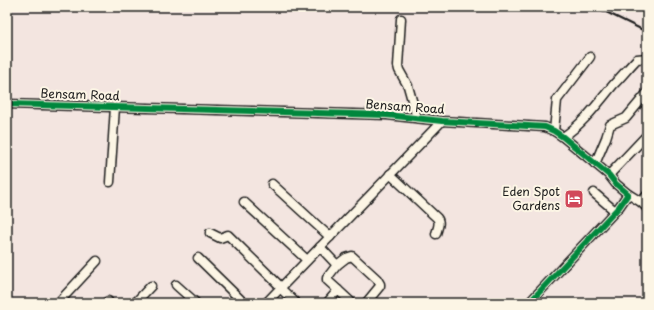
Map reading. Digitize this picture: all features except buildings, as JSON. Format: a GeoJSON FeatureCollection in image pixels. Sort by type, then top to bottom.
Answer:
{"type":"FeatureCollection","features":[{"type":"Feature","properties":{"kind":"street"},"geometry":{"type":"LineString","coordinates":[[401,18],[398,66],[408,86],[417,118]]}},
{"type":"Feature","properties":{"kind":"street"},"geometry":{"type":"LineString","coordinates":[[554,131],[557,100],[590,57]]}},
{"type":"Feature","properties":{"kind":"street"},"geometry":{"type":"LineString","coordinates":[[563,137],[591,114],[615,83],[637,59],[647,58]]}},
{"type":"Feature","properties":{"kind":"street"},"geometry":{"type":"LineString","coordinates":[[595,164],[610,125],[626,118],[647,93]]}},
{"type":"Feature","properties":{"kind":"street","name":"Bensam Road"},"geometry":{"type":"LineString","coordinates":[[7,104],[387,116],[545,127],[563,137],[609,176],[616,184],[647,208]]}},
{"type":"Feature","properties":{"kind":"street"},"geometry":{"type":"LineString","coordinates":[[110,182],[115,107]]}},
{"type":"Feature","properties":{"kind":"street"},"geometry":{"type":"LineString","coordinates":[[266,303],[442,121]]}},
{"type":"Feature","properties":{"kind":"street"},"geometry":{"type":"LineString","coordinates":[[609,176],[647,135]]}},
{"type":"Feature","properties":{"kind":"street"},"geometry":{"type":"LineString","coordinates":[[390,174],[437,218],[439,221],[439,226],[436,234]]}},
{"type":"Feature","properties":{"kind":"street"},"geometry":{"type":"LineString","coordinates":[[272,184],[330,236]]}},
{"type":"Feature","properties":{"kind":"street"},"geometry":{"type":"LineString","coordinates":[[594,193],[615,211]]}},
{"type":"Feature","properties":{"kind":"street"},"geometry":{"type":"LineString","coordinates":[[529,303],[615,211],[628,194]]}},
{"type":"Feature","properties":{"kind":"street"},"geometry":{"type":"LineString","coordinates":[[641,202],[647,195]]}},
{"type":"Feature","properties":{"kind":"street"},"geometry":{"type":"LineString","coordinates":[[244,202],[307,260]]}},
{"type":"Feature","properties":{"kind":"street"},"geometry":{"type":"LineString","coordinates":[[210,233],[220,238],[228,235],[296,303]]}},
{"type":"Feature","properties":{"kind":"street"},"geometry":{"type":"LineString","coordinates":[[320,247],[337,265]]}},
{"type":"Feature","properties":{"kind":"street"},"geometry":{"type":"LineString","coordinates":[[352,303],[327,280],[327,278],[337,265],[346,258],[352,256],[377,279],[380,284],[366,303]]}},
{"type":"Feature","properties":{"kind":"street"},"geometry":{"type":"LineString","coordinates":[[198,258],[244,303]]}},
{"type":"Feature","properties":{"kind":"street"},"geometry":{"type":"LineString","coordinates":[[58,303],[97,261]]}},
{"type":"Feature","properties":{"kind":"street"},"geometry":{"type":"LineString","coordinates":[[176,285],[196,303]]}},
{"type":"Feature","properties":{"kind":"street"},"geometry":{"type":"LineString","coordinates":[[135,303],[151,286]]}},
{"type":"Feature","properties":{"kind":"street"},"geometry":{"type":"LineString","coordinates":[[327,303],[338,290]]}},
{"type":"Feature","properties":{"kind":"railway"},"geometry":{"type":"LineString","coordinates":[[589,7],[602,10],[647,32]]}},
{"type":"Feature","properties":{"kind":"cycle path"},"geometry":{"type":"LineString","coordinates":[[7,104],[387,115],[442,121],[545,127],[563,137],[609,175],[616,184],[628,194],[619,207],[529,303]]}},
{"type":"Feature","properties":{"kind":"place","name":"Eden Spot Gardens"},"geometry":{"type":"Point","coordinates":[574,199]}}]}
